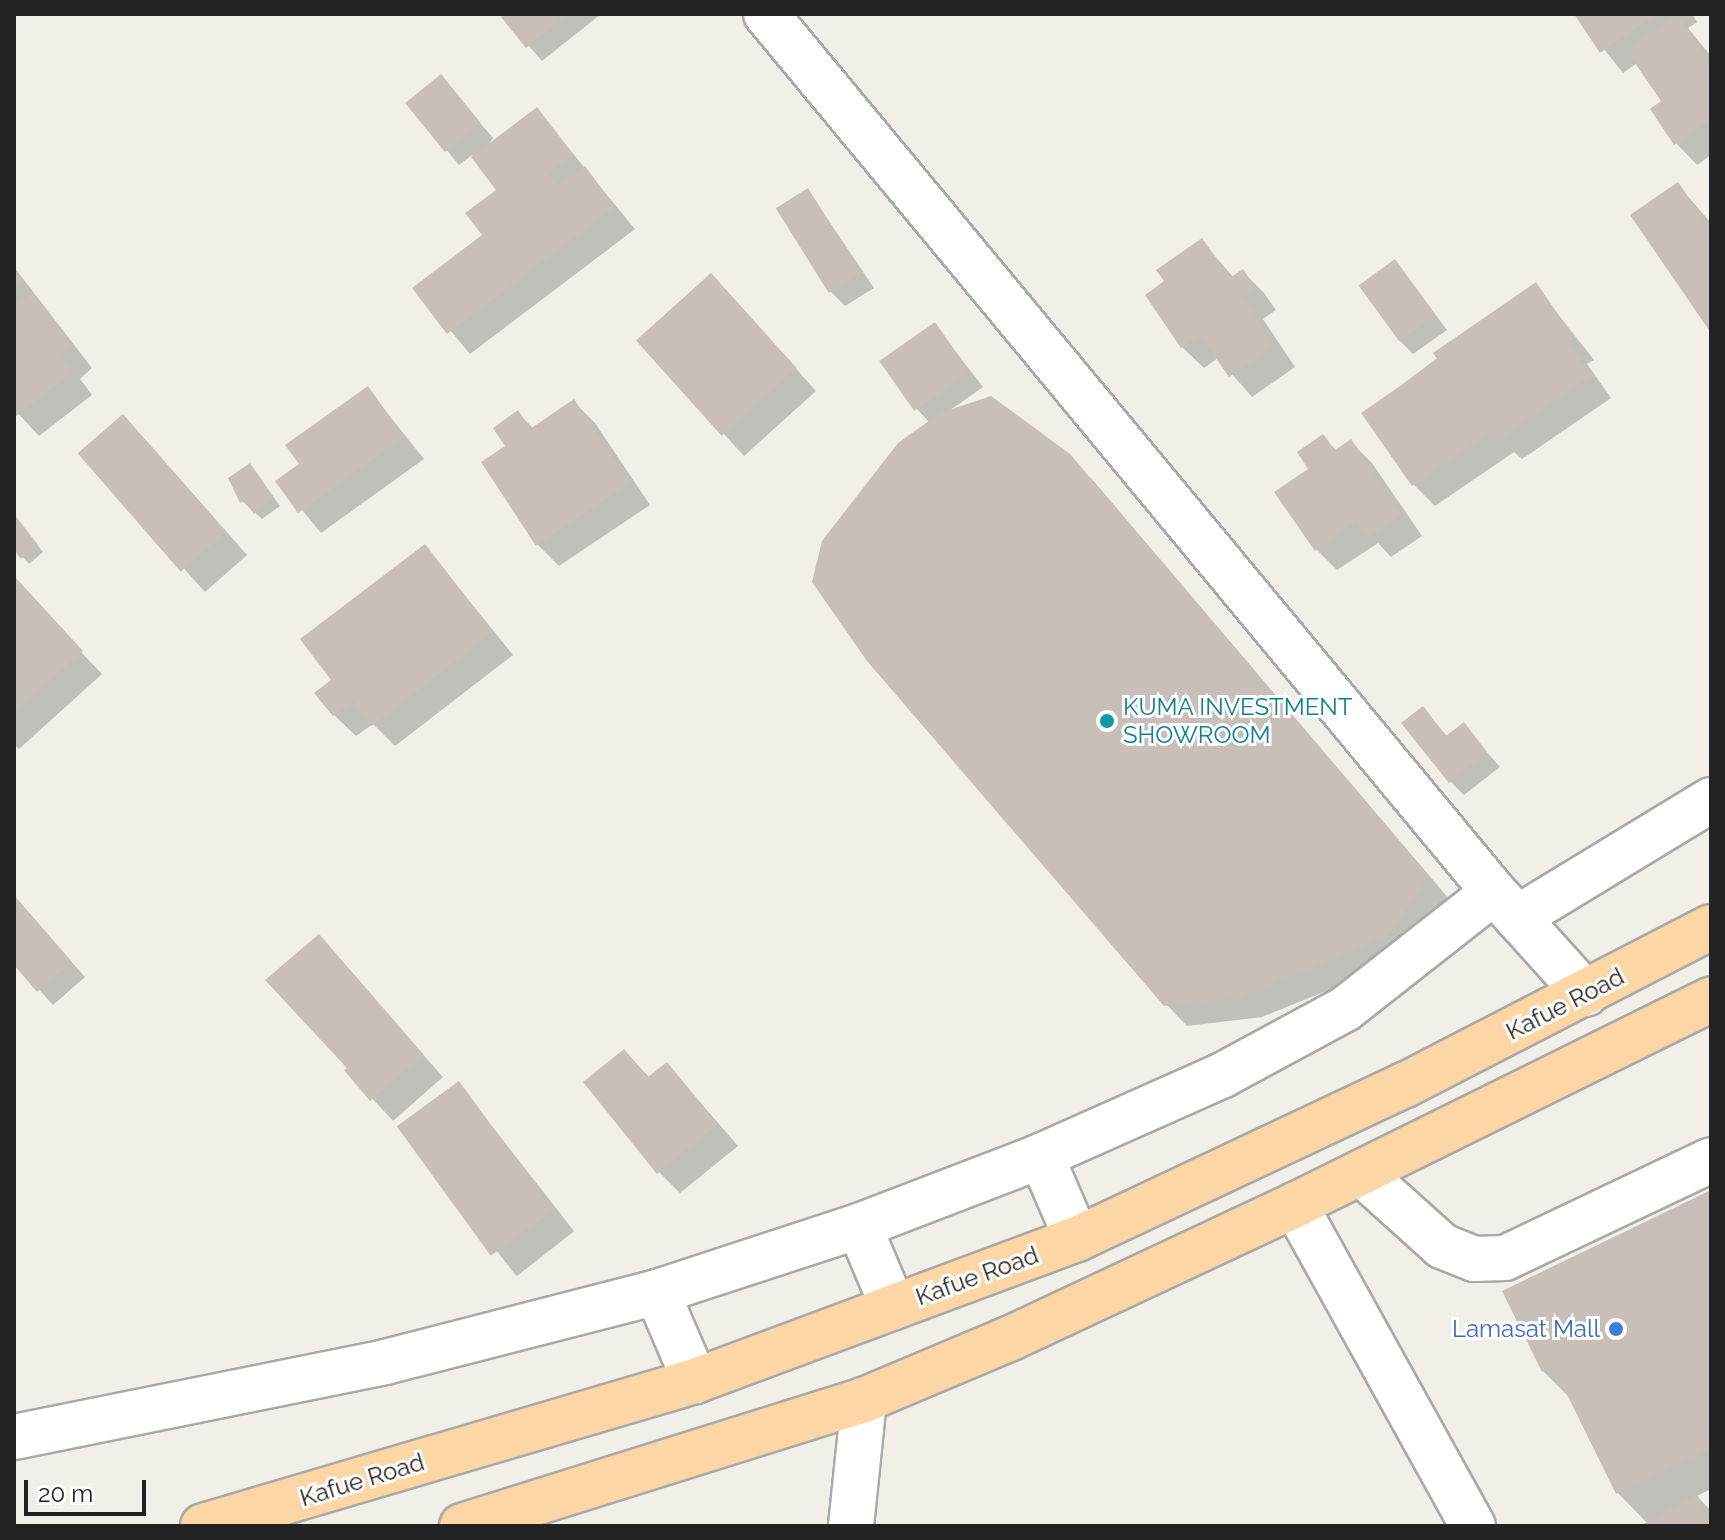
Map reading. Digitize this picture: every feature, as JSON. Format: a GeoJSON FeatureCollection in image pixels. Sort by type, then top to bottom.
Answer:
{"type":"FeatureCollection","features":[{"type":"Feature","properties":{"kind":"main road","name":"Kafue Road"},"geometry":{"type":"LineString","coordinates":[[203,1526],[695,1381],[1077,1239],[1586,994],[1711,927]]}},
{"type":"Feature","properties":{"kind":"main road"},"geometry":{"type":"LineString","coordinates":[[462,1526],[864,1400],[1011,1338],[1295,1205],[1711,999]]}},
{"type":"Feature","properties":{"kind":"street"},"geometry":{"type":"LineString","coordinates":[[766,14],[1506,905],[1586,994]]}},
{"type":"Feature","properties":{"kind":"street"},"geometry":{"type":"LineString","coordinates":[[14,1437],[385,1362],[657,1292],[859,1226],[1041,1156],[1223,1075],[1345,1009],[1506,905],[1711,800]]}},
{"type":"Feature","properties":{"kind":"street"},"geometry":{"type":"LineString","coordinates":[[1041,1156],[1077,1239]]}},
{"type":"Feature","properties":{"kind":"street"},"geometry":{"type":"LineString","coordinates":[[1361,1173],[1442,1246],[1474,1259],[1505,1258],[1711,1160]]}},
{"type":"Feature","properties":{"kind":"street"},"geometry":{"type":"LineString","coordinates":[[1295,1205],[1473,1526]]}},
{"type":"Feature","properties":{"kind":"street"},"geometry":{"type":"LineString","coordinates":[[859,1226],[893,1307]]}},
{"type":"Feature","properties":{"kind":"street"},"geometry":{"type":"LineString","coordinates":[[657,1292],[695,1381]]}},
{"type":"Feature","properties":{"kind":"street"},"geometry":{"type":"LineString","coordinates":[[851,1526],[864,1400]]}},
{"type":"Feature","properties":{"kind":"building"},"geometry":{"type":"Polygon","coordinates":[[[505,14],[569,14],[526,48],[501,17],[505,14]]]}},
{"type":"Feature","properties":{"kind":"building"},"geometry":{"type":"Polygon","coordinates":[[[1574,14],[1657,14],[1600,53],[1574,14]]]}},
{"type":"Feature","properties":{"kind":"building"},"geometry":{"type":"Polygon","coordinates":[[[1677,14],[1711,63],[1711,120],[1674,145],[1650,109],[1661,101],[1626,50],[1677,14]]]}},
{"type":"Feature","properties":{"kind":"building"},"geometry":{"type":"Polygon","coordinates":[[[441,74],[481,123],[445,152],[405,103],[441,74]]]}},
{"type":"Feature","properties":{"kind":"building"},"geometry":{"type":"Polygon","coordinates":[[[537,107],[573,154],[548,173],[558,186],[585,166],[615,207],[447,334],[412,288],[482,235],[465,213],[496,190],[471,157],[537,107]]]}},
{"type":"Feature","properties":{"kind":"building"},"geometry":{"type":"Polygon","coordinates":[[[1678,182],[1711,230],[1711,333],[1630,215],[1678,182]]]}},
{"type":"Feature","properties":{"kind":"building"},"geometry":{"type":"Polygon","coordinates":[[[808,188],[861,273],[829,293],[776,208],[808,188]]]}},
{"type":"Feature","properties":{"kind":"building"},"geometry":{"type":"Polygon","coordinates":[[[1202,238],[1230,278],[1243,269],[1256,288],[1243,297],[1275,345],[1229,377],[1200,335],[1181,348],[1145,295],[1164,281],[1156,270],[1202,238]]]}},
{"type":"Feature","properties":{"kind":"building"},"geometry":{"type":"Polygon","coordinates":[[[1395,259],[1436,315],[1399,341],[1359,285],[1395,259]]]}},
{"type":"Feature","properties":{"kind":"building"},"geometry":{"type":"Polygon","coordinates":[[[14,269],[24,282],[14,290],[14,269]]]}},
{"type":"Feature","properties":{"kind":"building"},"geometry":{"type":"Polygon","coordinates":[[[711,273],[797,368],[722,436],[636,341],[711,273]]]}},
{"type":"Feature","properties":{"kind":"building"},"geometry":{"type":"Polygon","coordinates":[[[1536,282],[1574,338],[1568,342],[1591,376],[1499,439],[1493,431],[1412,486],[1361,413],[1438,360],[1433,353],[1536,282]]]}},
{"type":"Feature","properties":{"kind":"building"},"geometry":{"type":"Polygon","coordinates":[[[32,293],[72,346],[60,356],[72,373],[16,416],[14,307],[32,293]]]}},
{"type":"Feature","properties":{"kind":"building"},"geometry":{"type":"Polygon","coordinates":[[[935,322],[970,372],[914,411],[879,361],[935,322]]]}},
{"type":"Feature","properties":{"kind":"building"},"geometry":{"type":"Polygon","coordinates":[[[368,386],[404,437],[298,513],[275,481],[299,464],[285,445],[368,386]]]}},
{"type":"Feature","properties":{"kind":"building","name":"KUMA INVESTMENT SHOWROOM"},"geometry":{"type":"Polygon","coordinates":[[[991,396],[1070,454],[1429,877],[1387,937],[1240,997],[1164,1006],[867,661],[812,582],[822,541],[898,443],[940,413],[991,396]]]}},
{"type":"Feature","properties":{"kind":"building"},"geometry":{"type":"Polygon","coordinates":[[[574,399],[630,483],[536,546],[481,462],[505,446],[493,428],[518,410],[530,429],[574,399]]]}},
{"type":"Feature","properties":{"kind":"building"},"geometry":{"type":"Polygon","coordinates":[[[123,414],[226,532],[181,572],[78,453],[123,414]]]}},
{"type":"Feature","properties":{"kind":"building"},"geometry":{"type":"Polygon","coordinates":[[[1323,434],[1335,450],[1351,439],[1402,514],[1368,537],[1357,521],[1315,551],[1274,492],[1308,469],[1297,452],[1323,434]]]}},
{"type":"Feature","properties":{"kind":"building"},"geometry":{"type":"Polygon","coordinates":[[[250,463],[274,499],[254,514],[244,500],[240,503],[228,478],[250,463]]]}},
{"type":"Feature","properties":{"kind":"building"},"geometry":{"type":"Polygon","coordinates":[[[14,514],[38,545],[21,559],[14,550],[14,514]]]}},
{"type":"Feature","properties":{"kind":"building"},"geometry":{"type":"Polygon","coordinates":[[[425,544],[493,632],[372,726],[353,701],[333,716],[314,693],[331,680],[300,639],[425,544]]]}},
{"type":"Feature","properties":{"kind":"building"},"geometry":{"type":"Polygon","coordinates":[[[16,578],[83,651],[14,713],[14,580],[16,578]]]}},
{"type":"Feature","properties":{"kind":"building"},"geometry":{"type":"Polygon","coordinates":[[[1423,706],[1446,736],[1464,722],[1487,752],[1449,783],[1401,723],[1423,706]]]}},
{"type":"Feature","properties":{"kind":"building"},"geometry":{"type":"Polygon","coordinates":[[[14,895],[72,962],[37,992],[14,965],[14,895]]]}},
{"type":"Feature","properties":{"kind":"building"},"geometry":{"type":"Polygon","coordinates":[[[319,934],[424,1055],[370,1101],[344,1070],[347,1068],[265,980],[319,934]]]}},
{"type":"Feature","properties":{"kind":"building"},"geometry":{"type":"Polygon","coordinates":[[[624,1049],[648,1077],[667,1062],[718,1124],[657,1174],[583,1082],[624,1049]]]}},
{"type":"Feature","properties":{"kind":"building"},"geometry":{"type":"Polygon","coordinates":[[[459,1081],[553,1210],[491,1256],[397,1126],[459,1081]]]}},
{"type":"Feature","properties":{"kind":"building","name":"Lamasat Mall"},"geometry":{"type":"Polygon","coordinates":[[[1711,1190],[1711,1448],[1616,1494],[1553,1366],[1542,1372],[1502,1291],[1711,1190]]]}},
{"type":"Feature","properties":{"kind":"building"},"geometry":{"type":"Polygon","coordinates":[[[1697,1494],[1711,1526],[1640,1526],[1697,1494]]]}},
{"type":"Feature","properties":{"kind":"place","name":"KUMA INVESTMENT SHOWROOM"},"geometry":{"type":"Point","coordinates":[1107,721]}},
{"type":"Feature","properties":{"kind":"place","name":"Lamasat Mall"},"geometry":{"type":"Point","coordinates":[1616,1329]}}]}
